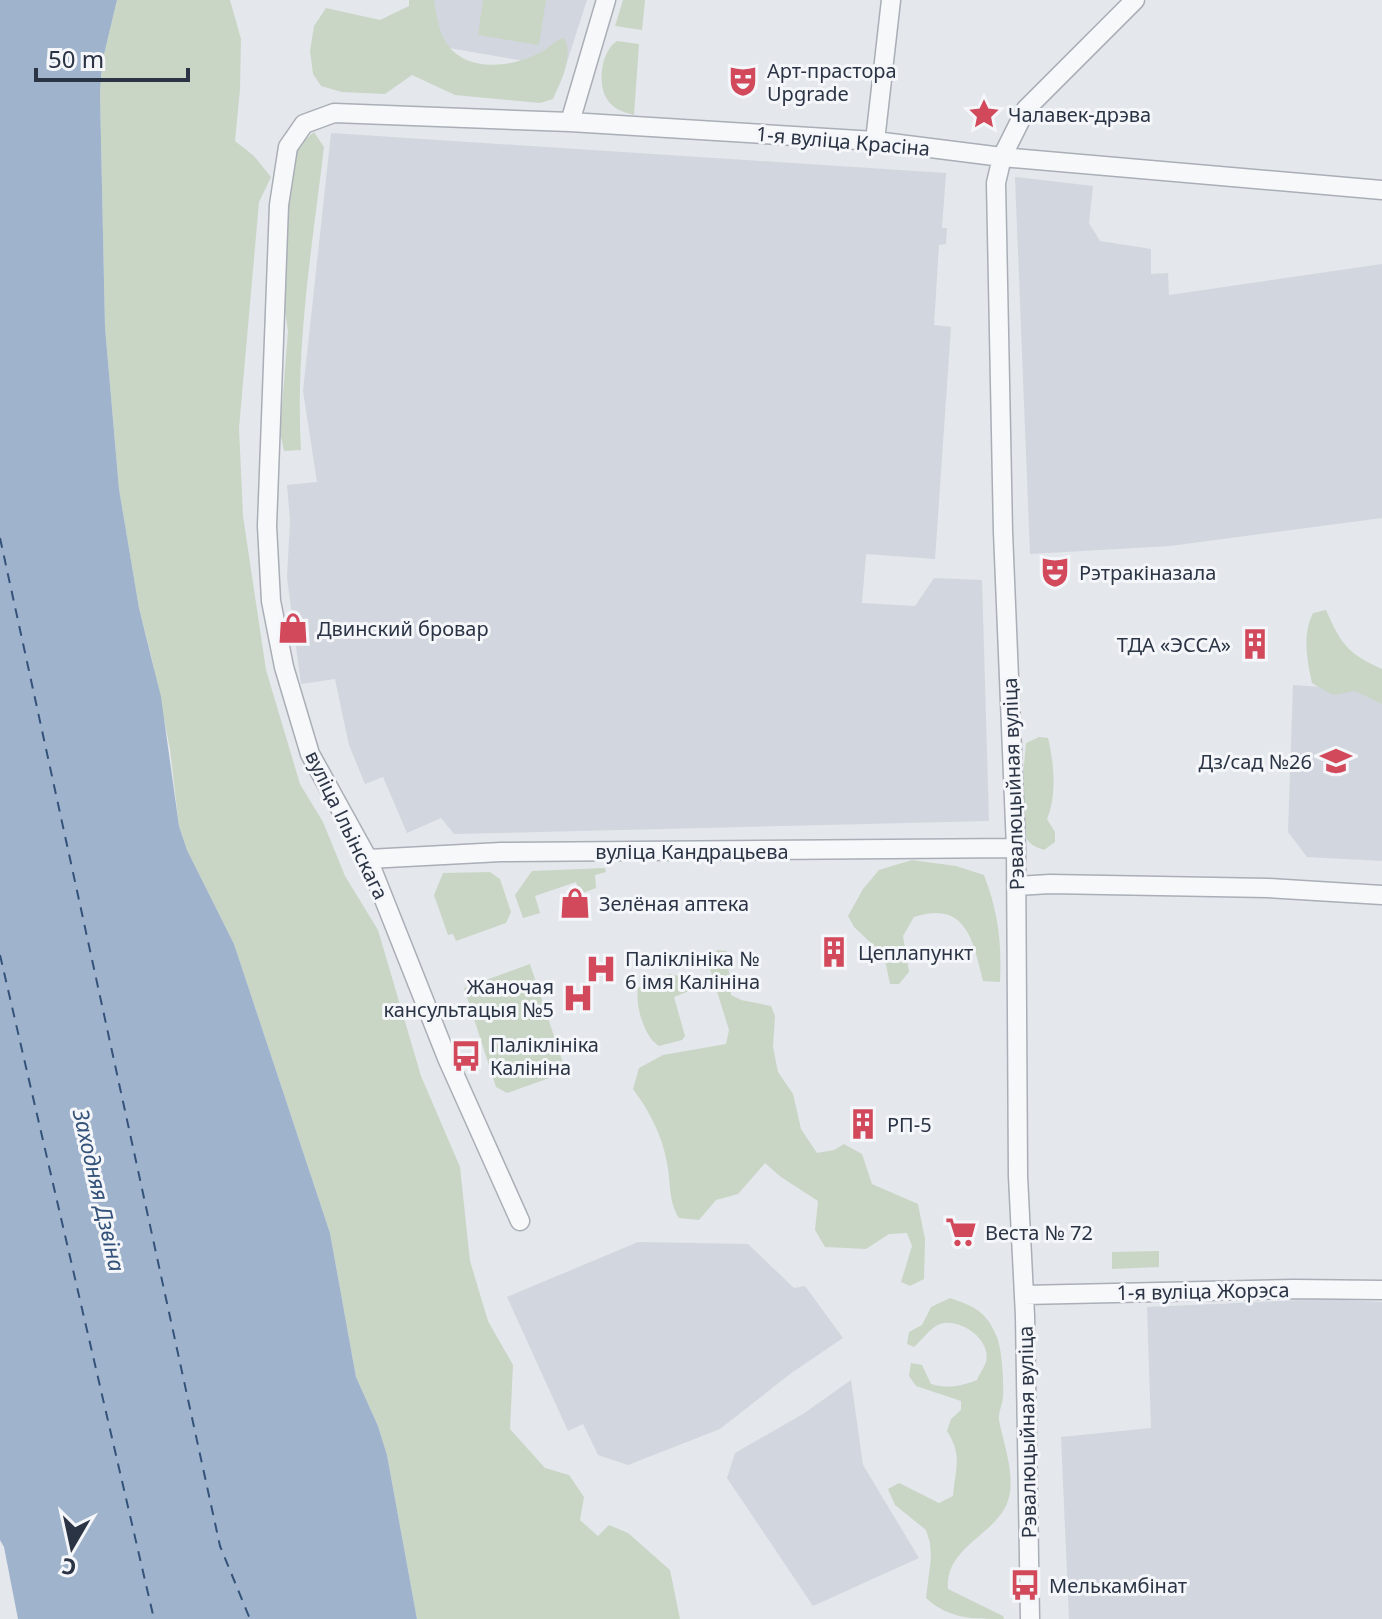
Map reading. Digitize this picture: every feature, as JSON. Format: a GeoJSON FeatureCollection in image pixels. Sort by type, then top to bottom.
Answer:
{"type":"FeatureCollection","features":[{"type":"Feature","properties":{"kind":"street"},"geometry":{"type":"LineString","coordinates":[[570,122],[606,0]]}},
{"type":"Feature","properties":{"kind":"street"},"geometry":{"type":"LineString","coordinates":[[875,141],[891,0]]}},
{"type":"Feature","properties":{"kind":"street","name":"Рэвалюцыйная вуліца"},"geometry":{"type":"LineString","coordinates":[[1030,1619],[1024,1295],[1018,1176],[1017,886],[1003,532],[996,183],[1002,157],[1026,109],[1135,0]]}},
{"type":"Feature","properties":{"kind":"street","name":"1-я вуліца Красіна"},"geometry":{"type":"LineString","coordinates":[[304,124],[334,113],[570,122],[875,141],[1002,157],[1382,190]]}},
{"type":"Feature","properties":{"kind":"street","name":"вуліца Ільінскага"},"geometry":{"type":"LineString","coordinates":[[304,124],[288,147],[279,205],[267,526],[271,601],[284,667],[310,754],[368,859],[447,1058],[520,1221]]}},
{"type":"Feature","properties":{"kind":"street","name":"вуліца Кандрацьева"},"geometry":{"type":"LineString","coordinates":[[368,859],[501,852],[1016,848]]}},
{"type":"Feature","properties":{"kind":"street"},"geometry":{"type":"LineString","coordinates":[[1017,886],[1268,888],[1382,895]]}},
{"type":"Feature","properties":{"kind":"street","name":"1-я вуліца Жорэса"},"geometry":{"type":"LineString","coordinates":[[1024,1295],[1382,1290]]}},
{"type":"Feature","properties":{"kind":"shaded area"},"geometry":{"type":"Polygon","coordinates":[[[427,0],[587,0],[565,68],[420,43],[427,0]]]}},
{"type":"Feature","properties":{"kind":"shaded area"},"geometry":{"type":"Polygon","coordinates":[[[331,133],[946,173],[942,228],[947,228],[946,244],[939,245],[934,325],[951,327],[935,559],[866,554],[862,603],[915,606],[934,578],[982,580],[989,821],[454,834],[441,818],[407,833],[383,777],[365,784],[349,745],[335,679],[301,684],[287,578],[290,520],[287,485],[317,482],[303,391],[331,133]]]}},
{"type":"Feature","properties":{"kind":"shaded area"},"geometry":{"type":"Polygon","coordinates":[[[1015,177],[1093,186],[1089,223],[1100,241],[1151,249],[1151,274],[1168,273],[1169,295],[1382,264],[1382,518],[1170,546],[1030,554],[1015,177]]]}},
{"type":"Feature","properties":{"kind":"shaded area","name":"Дз/сад №26"},"geometry":{"type":"Polygon","coordinates":[[[1293,685],[1382,691],[1382,861],[1307,857],[1288,832],[1293,685]]]}},
{"type":"Feature","properties":{"kind":"shaded area"},"geometry":{"type":"Polygon","coordinates":[[[638,1242],[748,1244],[794,1288],[805,1286],[843,1338],[790,1374],[720,1429],[628,1465],[598,1455],[583,1424],[568,1431],[507,1297],[638,1242]]]}},
{"type":"Feature","properties":{"kind":"shaded area"},"geometry":{"type":"Polygon","coordinates":[[[1325,1299],[1382,1302],[1382,1619],[1069,1619],[1061,1437],[1151,1428],[1147,1307],[1325,1299]]]}},
{"type":"Feature","properties":{"kind":"shaded area"},"geometry":{"type":"Polygon","coordinates":[[[851,1380],[863,1465],[919,1558],[813,1606],[727,1478],[735,1453],[803,1414],[851,1380]]]}},
{"type":"Feature","properties":{"kind":"green space"},"geometry":{"type":"Polygon","coordinates":[[[117,0],[230,0],[241,39],[235,141],[254,156],[271,177],[259,202],[239,428],[243,516],[266,670],[300,784],[323,822],[345,876],[378,930],[421,1076],[460,1167],[470,1261],[488,1321],[513,1365],[510,1429],[545,1468],[569,1475],[584,1497],[580,1520],[598,1536],[609,1525],[628,1533],[670,1570],[680,1619],[417,1619],[387,1455],[356,1377],[330,1233],[234,944],[187,850],[179,826],[170,749],[139,608],[119,489],[105,327],[100,93],[102,63],[117,0]]]}},
{"type":"Feature","properties":{"kind":"green space"},"geometry":{"type":"Polygon","coordinates":[[[409,0],[434,0],[443,37],[451,49],[474,62],[488,65],[517,62],[564,38],[567,61],[553,99],[540,103],[455,95],[412,75],[385,94],[342,92],[321,86],[313,74],[310,51],[314,26],[326,8],[380,20],[409,6],[409,0]]]}},
{"type":"Feature","properties":{"kind":"green space"},"geometry":{"type":"Polygon","coordinates":[[[483,0],[546,0],[539,45],[478,35],[483,0]]]}},
{"type":"Feature","properties":{"kind":"green space"},"geometry":{"type":"Polygon","coordinates":[[[623,0],[645,0],[642,30],[615,26],[623,0]]]}},
{"type":"Feature","properties":{"kind":"green space"},"geometry":{"type":"Polygon","coordinates":[[[617,41],[639,44],[634,115],[612,105],[602,85],[604,60],[617,41]]]}},
{"type":"Feature","properties":{"kind":"green space"},"geometry":{"type":"Polygon","coordinates":[[[314,132],[324,147],[302,336],[301,450],[284,451],[280,432],[288,331],[282,291],[284,204],[296,148],[314,132]]]}},
{"type":"Feature","properties":{"kind":"green space"},"geometry":{"type":"Polygon","coordinates":[[[1326,610],[1347,647],[1382,669],[1382,704],[1355,691],[1333,695],[1312,683],[1307,657],[1308,630],[1313,613],[1326,610]]]}},
{"type":"Feature","properties":{"kind":"green space"},"geometry":{"type":"Polygon","coordinates":[[[1039,737],[1048,738],[1054,779],[1047,819],[1055,832],[1055,842],[1044,850],[1028,840],[1022,814],[1026,743],[1039,737]]]}},
{"type":"Feature","properties":{"kind":"green space"},"geometry":{"type":"Polygon","coordinates":[[[912,860],[956,866],[984,875],[998,927],[1000,982],[983,981],[970,938],[956,919],[931,913],[914,917],[903,936],[909,972],[899,984],[890,984],[884,955],[854,927],[848,916],[863,889],[879,870],[912,860]]]}},
{"type":"Feature","properties":{"kind":"green space"},"geometry":{"type":"Polygon","coordinates":[[[605,868],[606,872],[595,875],[596,888],[580,894],[576,882],[535,896],[540,913],[523,918],[515,895],[532,871],[605,868]]]}},
{"type":"Feature","properties":{"kind":"green space"},"geometry":{"type":"Polygon","coordinates":[[[490,872],[500,879],[511,912],[506,923],[456,941],[453,934],[448,935],[434,895],[443,873],[490,872]]]}},
{"type":"Feature","properties":{"kind":"green space"},"geometry":{"type":"Polygon","coordinates":[[[717,950],[727,951],[731,995],[771,1006],[775,1016],[773,1047],[778,1072],[793,1094],[801,1129],[817,1153],[834,1150],[844,1144],[862,1154],[872,1184],[918,1204],[925,1239],[924,1279],[910,1286],[901,1282],[912,1246],[907,1233],[889,1234],[866,1249],[825,1247],[815,1230],[818,1201],[765,1163],[738,1194],[716,1200],[699,1220],[679,1218],[671,1198],[667,1163],[659,1133],[633,1089],[639,1068],[663,1055],[726,1044],[729,1030],[709,966],[717,950]]]}},
{"type":"Feature","properties":{"kind":"green space"},"geometry":{"type":"Polygon","coordinates":[[[530,964],[566,1072],[507,1093],[496,1087],[464,988],[530,964]]]}},
{"type":"Feature","properties":{"kind":"green space"},"geometry":{"type":"Polygon","coordinates":[[[669,974],[684,977],[690,987],[689,991],[674,997],[685,1036],[682,1040],[659,1046],[649,1036],[642,1020],[638,988],[669,974]]]}},
{"type":"Feature","properties":{"kind":"green space"},"geometry":{"type":"Polygon","coordinates":[[[1159,1251],[1159,1267],[1112,1269],[1112,1252],[1159,1251]]]}},
{"type":"Feature","properties":{"kind":"green space"},"geometry":{"type":"Polygon","coordinates":[[[950,1298],[983,1315],[998,1340],[1003,1382],[999,1420],[1011,1478],[1008,1501],[1003,1511],[960,1555],[949,1576],[948,1589],[1004,1619],[952,1614],[926,1598],[931,1558],[926,1530],[895,1505],[888,1489],[899,1483],[939,1503],[953,1496],[956,1455],[947,1431],[951,1419],[961,1410],[961,1401],[916,1386],[909,1376],[911,1363],[922,1365],[931,1384],[960,1385],[977,1380],[986,1362],[984,1346],[974,1334],[952,1323],[935,1327],[914,1347],[907,1344],[909,1332],[922,1325],[931,1307],[950,1298]]]}},
{"type":"Feature","properties":{"kind":"water","name":"Заходняя Дзвіна"},"geometry":{"type":"Polygon","coordinates":[[[0,0],[117,0],[102,63],[100,93],[105,327],[119,489],[139,608],[161,697],[179,826],[187,850],[234,944],[330,1233],[356,1377],[387,1455],[417,1619],[18,1619],[0,1540],[0,0]]]}},
{"type":"Feature","properties":{"kind":"ferry route"},"geometry":{"type":"LineString","coordinates":[[0,538],[220,1546],[250,1619]]}},
{"type":"Feature","properties":{"kind":"ferry route"},"geometry":{"type":"LineString","coordinates":[[0,955],[154,1619]]}},
{"type":"Feature","properties":{"kind":"place","name":"Арт-прастора Upgrade"},"geometry":{"type":"Point","coordinates":[743,81]}},
{"type":"Feature","properties":{"kind":"place","name":"Чалавек-дрэва"},"geometry":{"type":"Point","coordinates":[984,114]}},
{"type":"Feature","properties":{"kind":"place","name":"Рэтракіназала"},"geometry":{"type":"Point","coordinates":[1055,572]}},
{"type":"Feature","properties":{"kind":"place","name":"Двинский бровар"},"geometry":{"type":"Point","coordinates":[293,628]}},
{"type":"Feature","properties":{"kind":"place","name":"ТДА «ЭССА»"},"geometry":{"type":"Point","coordinates":[1255,644]}},
{"type":"Feature","properties":{"kind":"place","name":"Дз/сад №26"},"geometry":{"type":"Point","coordinates":[1336,761]}},
{"type":"Feature","properties":{"kind":"place","name":"Зелёная аптека"},"geometry":{"type":"Point","coordinates":[575,903]}},
{"type":"Feature","properties":{"kind":"place","name":"Цеплапункт"},"geometry":{"type":"Point","coordinates":[834,952]}},
{"type":"Feature","properties":{"kind":"place","name":"Паліклініка № 6 імя Калініна"},"geometry":{"type":"Point","coordinates":[601,969]}},
{"type":"Feature","properties":{"kind":"place","name":"Жаночая кансультацыя №5"},"geometry":{"type":"Point","coordinates":[578,998]}},
{"type":"Feature","properties":{"kind":"place","name":"Паліклініка Калініна"},"geometry":{"type":"Point","coordinates":[466,1056]}},
{"type":"Feature","properties":{"kind":"place","name":"РП-5"},"geometry":{"type":"Point","coordinates":[863,1124]}},
{"type":"Feature","properties":{"kind":"place","name":"Веста № 72"},"geometry":{"type":"Point","coordinates":[961,1232]}},
{"type":"Feature","properties":{"kind":"place","name":"Мелькамбінат"},"geometry":{"type":"Point","coordinates":[1025,1585]}}]}
